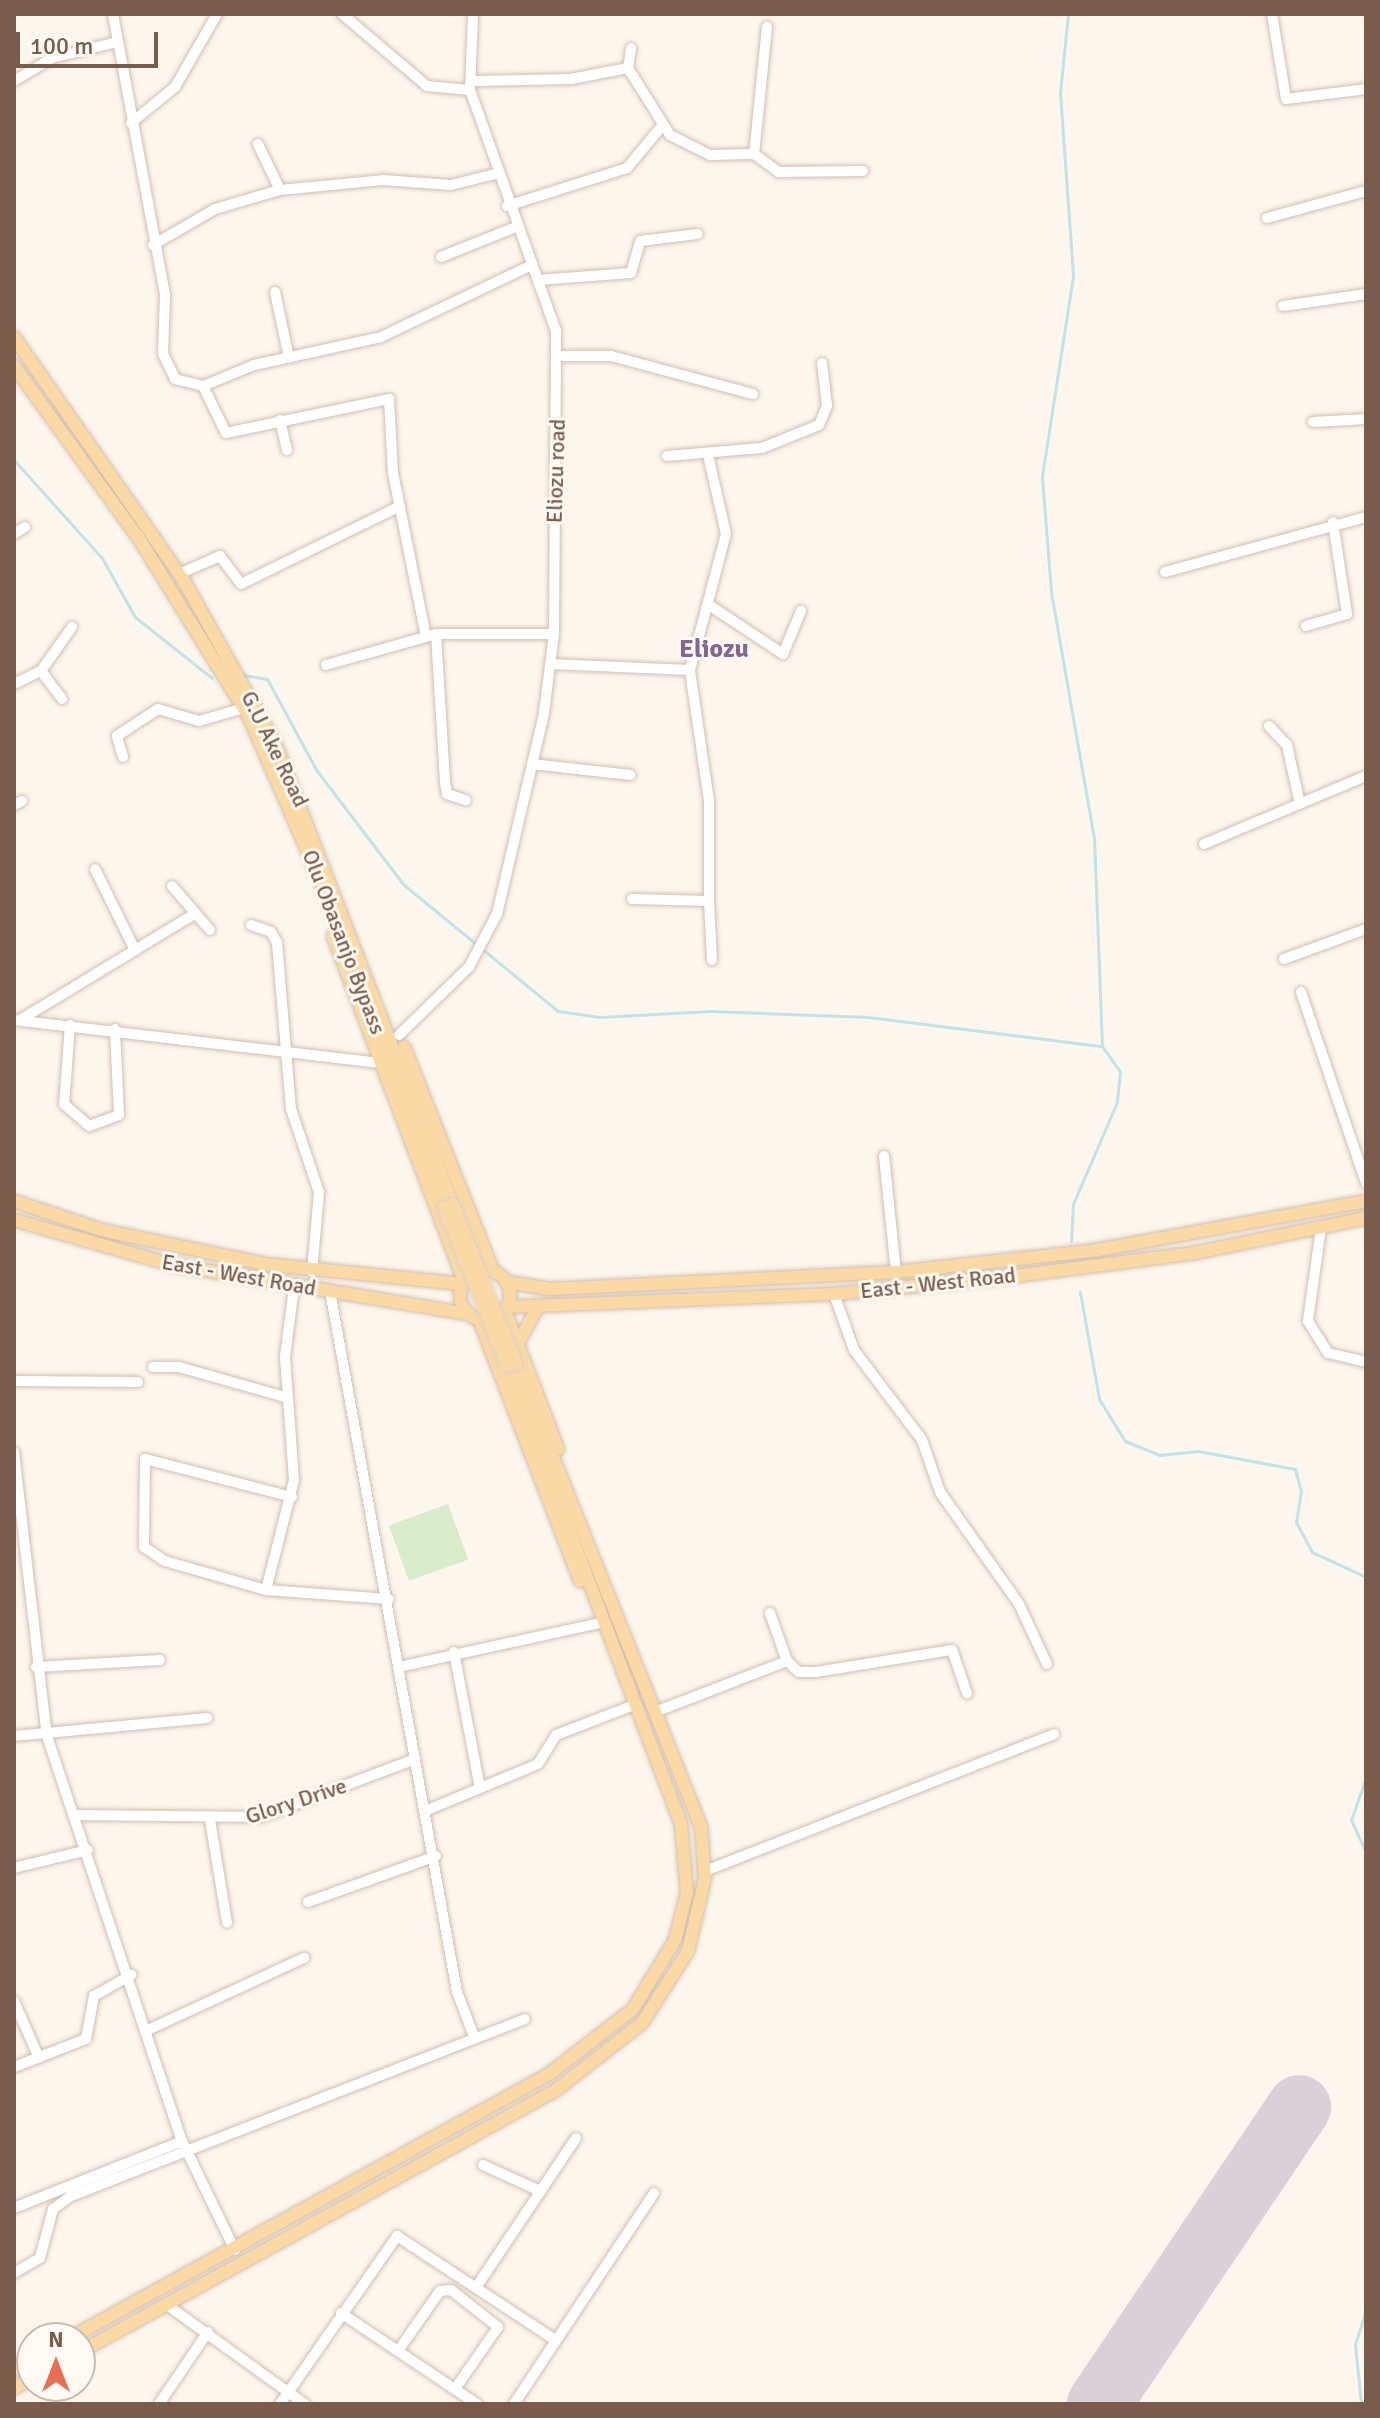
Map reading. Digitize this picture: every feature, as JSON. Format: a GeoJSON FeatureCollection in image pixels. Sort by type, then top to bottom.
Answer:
{"type":"FeatureCollection","features":[{"type":"Feature","properties":{"kind":"main road","name":"G.U Ake Road"},"geometry":{"type":"LineString","coordinates":[[14,337],[179,574],[275,743],[328,884]]}},
{"type":"Feature","properties":{"kind":"main road","name":"Olu Obasanjo Bypass"},"geometry":{"type":"LineString","coordinates":[[14,366],[147,550],[244,708],[328,884],[511,1365]]}},
{"type":"Feature","properties":{"kind":"main road"},"geometry":{"type":"LineString","coordinates":[[328,884],[399,1035],[493,1271],[507,1282],[506,1309],[624,1636]]}},
{"type":"Feature","properties":{"kind":"main road"},"geometry":{"type":"LineString","coordinates":[[328,884],[379,1063],[474,1316],[610,1640]]}},
{"type":"Feature","properties":{"kind":"main road","name":"East - West Road"},"geometry":{"type":"LineString","coordinates":[[14,1201],[114,1233],[312,1272],[463,1282]]}},
{"type":"Feature","properties":{"kind":"main road","name":"East - West Road"},"geometry":{"type":"LineString","coordinates":[[507,1282],[550,1289],[896,1272],[1097,1250],[1366,1201]]}},
{"type":"Feature","properties":{"kind":"main road","name":"East - West Road"},"geometry":{"type":"LineString","coordinates":[[14,1220],[121,1254],[294,1287],[474,1316],[539,1305],[834,1294],[1194,1253],[1366,1218]]}},
{"type":"Feature","properties":{"kind":"main road"},"geometry":{"type":"LineString","coordinates":[[463,1282],[493,1271]]}},
{"type":"Feature","properties":{"kind":"main road"},"geometry":{"type":"LineString","coordinates":[[518,1343],[539,1305]]}},
{"type":"Feature","properties":{"kind":"main road"},"geometry":{"type":"LineString","coordinates":[[96,2343],[488,2131],[605,2057],[642,2023],[675,1977],[697,1928],[705,1871],[701,1827],[511,1365]]}},
{"type":"Feature","properties":{"kind":"main road"},"geometry":{"type":"LineString","coordinates":[[96,2324],[549,2074],[599,2041],[648,1988],[675,1940],[688,1871],[681,1824],[634,1705],[511,1365]]}},
{"type":"Feature","properties":{"kind":"street"},"geometry":{"type":"LineString","coordinates":[[113,14],[153,245],[165,295],[165,367],[175,379],[203,386],[289,358],[381,337],[532,265]]}},
{"type":"Feature","properties":{"kind":"street"},"geometry":{"type":"LineString","coordinates":[[131,123],[175,87],[217,14]]}},
{"type":"Feature","properties":{"kind":"street"},"geometry":{"type":"LineString","coordinates":[[342,14],[427,86],[571,79],[628,68]]}},
{"type":"Feature","properties":{"kind":"street","name":"Eliozu road"},"geometry":{"type":"LineString","coordinates":[[399,1035],[469,967],[488,936],[532,764],[554,634],[559,356],[538,280],[495,174],[473,86],[473,14]]}},
{"type":"Feature","properties":{"kind":"street"},"geometry":{"type":"LineString","coordinates":[[1272,14],[1286,99],[1366,89]]}},
{"type":"Feature","properties":{"kind":"street"},"geometry":{"type":"LineString","coordinates":[[754,154],[767,27]]}},
{"type":"Feature","properties":{"kind":"street"},"geometry":{"type":"LineString","coordinates":[[14,81],[52,58],[117,42]]}},
{"type":"Feature","properties":{"kind":"street"},"geometry":{"type":"LineString","coordinates":[[631,48],[628,68],[661,127],[710,155],[754,154],[779,172],[863,171]]}},
{"type":"Feature","properties":{"kind":"street"},"geometry":{"type":"LineString","coordinates":[[507,206],[627,168],[661,127]]}},
{"type":"Feature","properties":{"kind":"street"},"geometry":{"type":"LineString","coordinates":[[258,144],[280,190]]}},
{"type":"Feature","properties":{"kind":"street"},"geometry":{"type":"LineString","coordinates":[[153,245],[215,209],[280,190],[383,180],[451,185],[495,174]]}},
{"type":"Feature","properties":{"kind":"street"},"geometry":{"type":"LineString","coordinates":[[1267,218],[1366,191]]}},
{"type":"Feature","properties":{"kind":"street"},"geometry":{"type":"LineString","coordinates":[[441,257],[516,227]]}},
{"type":"Feature","properties":{"kind":"street"},"geometry":{"type":"LineString","coordinates":[[538,280],[631,273],[640,241],[698,234]]}},
{"type":"Feature","properties":{"kind":"street"},"geometry":{"type":"LineString","coordinates":[[275,292],[289,358]]}},
{"type":"Feature","properties":{"kind":"street"},"geometry":{"type":"LineString","coordinates":[[1283,306],[1366,294]]}},
{"type":"Feature","properties":{"kind":"street"},"geometry":{"type":"LineString","coordinates":[[559,356],[611,356],[753,394]]}},
{"type":"Feature","properties":{"kind":"street"},"geometry":{"type":"LineString","coordinates":[[667,456],[708,455],[762,448],[819,425],[827,406],[822,363]]}},
{"type":"Feature","properties":{"kind":"street"},"geometry":{"type":"LineString","coordinates":[[203,386],[226,433],[389,399],[400,506],[431,635],[446,718],[447,794],[466,800]]}},
{"type":"Feature","properties":{"kind":"street"},"geometry":{"type":"LineString","coordinates":[[1313,422],[1366,419]]}},
{"type":"Feature","properties":{"kind":"street"},"geometry":{"type":"LineString","coordinates":[[280,420],[287,450]]}},
{"type":"Feature","properties":{"kind":"street"},"geometry":{"type":"LineString","coordinates":[[708,455],[726,534],[690,670],[709,801],[712,960]]}},
{"type":"Feature","properties":{"kind":"street"},"geometry":{"type":"LineString","coordinates":[[179,574],[220,556],[241,584],[400,506]]}},
{"type":"Feature","properties":{"kind":"street"},"geometry":{"type":"LineString","coordinates":[[1165,572],[1333,522],[1366,517]]}},
{"type":"Feature","properties":{"kind":"street"},"geometry":{"type":"LineString","coordinates":[[1306,626],[1347,614],[1333,522]]}},
{"type":"Feature","properties":{"kind":"street"},"geometry":{"type":"LineString","coordinates":[[14,534],[25,527]]}},
{"type":"Feature","properties":{"kind":"street"},"geometry":{"type":"LineString","coordinates":[[709,605],[783,654],[801,611]]}},
{"type":"Feature","properties":{"kind":"street"},"geometry":{"type":"LineString","coordinates":[[14,684],[41,671],[72,627]]}},
{"type":"Feature","properties":{"kind":"street"},"geometry":{"type":"LineString","coordinates":[[326,665],[431,635],[554,634]]}},
{"type":"Feature","properties":{"kind":"street"},"geometry":{"type":"LineString","coordinates":[[550,664],[690,670]]}},
{"type":"Feature","properties":{"kind":"street"},"geometry":{"type":"LineString","coordinates":[[41,671],[62,699]]}},
{"type":"Feature","properties":{"kind":"street"},"geometry":{"type":"LineString","coordinates":[[123,757],[117,736],[158,709],[199,721],[244,708]]}},
{"type":"Feature","properties":{"kind":"street"},"geometry":{"type":"LineString","coordinates":[[1269,726],[1287,745],[1300,804]]}},
{"type":"Feature","properties":{"kind":"street"},"geometry":{"type":"LineString","coordinates":[[532,764],[630,775]]}},
{"type":"Feature","properties":{"kind":"street"},"geometry":{"type":"LineString","coordinates":[[1204,844],[1366,776]]}},
{"type":"Feature","properties":{"kind":"street"},"geometry":{"type":"LineString","coordinates":[[95,869],[135,950]]}},
{"type":"Feature","properties":{"kind":"street"},"geometry":{"type":"LineString","coordinates":[[172,886],[210,930]]}},
{"type":"Feature","properties":{"kind":"street"},"geometry":{"type":"LineString","coordinates":[[632,899],[709,901]]}},
{"type":"Feature","properties":{"kind":"street"},"geometry":{"type":"LineString","coordinates":[[17,1020],[196,913]]}},
{"type":"Feature","properties":{"kind":"street"},"geometry":{"type":"LineString","coordinates":[[251,925],[277,943],[282,1051],[291,1109],[319,1192],[312,1272]]}},
{"type":"Feature","properties":{"kind":"street"},"geometry":{"type":"LineString","coordinates":[[1284,959],[1366,929]]}},
{"type":"Feature","properties":{"kind":"street"},"geometry":{"type":"LineString","coordinates":[[1301,992],[1366,1183]]}},
{"type":"Feature","properties":{"kind":"street"},"geometry":{"type":"LineString","coordinates":[[17,1020],[115,1029],[379,1063]]}},
{"type":"Feature","properties":{"kind":"street"},"geometry":{"type":"LineString","coordinates":[[70,1025],[64,1104],[89,1126],[119,1115],[115,1029]]}},
{"type":"Feature","properties":{"kind":"street"},"geometry":{"type":"LineString","coordinates":[[884,1156],[896,1272]]}},
{"type":"Feature","properties":{"kind":"street"},"geometry":{"type":"LineString","coordinates":[[1321,1228],[1308,1321],[1328,1353],[1366,1362]]}},
{"type":"Feature","properties":{"kind":"street"},"geometry":{"type":"LineString","coordinates":[[266,1590],[292,1497],[285,1397],[294,1287]]}},
{"type":"Feature","properties":{"kind":"street"},"geometry":{"type":"LineString","coordinates":[[330,1291],[403,1666],[415,1759],[436,1856],[457,1992],[475,2039]]}},
{"type":"Feature","properties":{"kind":"street"},"geometry":{"type":"LineString","coordinates":[[834,1294],[854,1350],[922,1440],[940,1492],[1019,1604],[1047,1664]]}},
{"type":"Feature","properties":{"kind":"street"},"geometry":{"type":"LineString","coordinates":[[153,1367],[179,1367],[285,1397]]}},
{"type":"Feature","properties":{"kind":"street"},"geometry":{"type":"LineString","coordinates":[[14,1381],[138,1382]]}},
{"type":"Feature","properties":{"kind":"street"},"geometry":{"type":"LineString","coordinates":[[14,1452],[36,1667],[47,1736],[150,2029],[182,2141],[235,2250]]}},
{"type":"Feature","properties":{"kind":"street"},"geometry":{"type":"LineString","coordinates":[[292,1497],[168,1461],[142,1462],[144,1547],[150,1555],[266,1590],[389,1599]]}},
{"type":"Feature","properties":{"kind":"street"},"geometry":{"type":"LineString","coordinates":[[770,1613],[787,1661],[799,1672],[816,1672],[952,1650],[967,1693]]}},
{"type":"Feature","properties":{"kind":"street"},"geometry":{"type":"LineString","coordinates":[[403,1666],[454,1652],[601,1623]]}},
{"type":"Feature","properties":{"kind":"street"},"geometry":{"type":"LineString","coordinates":[[454,1652],[480,1788]]}},
{"type":"Feature","properties":{"kind":"street"},"geometry":{"type":"LineString","coordinates":[[36,1667],[160,1660]]}},
{"type":"Feature","properties":{"kind":"street"},"geometry":{"type":"LineString","coordinates":[[655,1712],[787,1661]]}},
{"type":"Feature","properties":{"kind":"street"},"geometry":{"type":"LineString","coordinates":[[425,1811],[538,1764],[556,1735],[634,1705]]}},
{"type":"Feature","properties":{"kind":"street"},"geometry":{"type":"LineString","coordinates":[[14,1736],[47,1736],[207,1718]]}},
{"type":"Feature","properties":{"kind":"street"},"geometry":{"type":"LineString","coordinates":[[705,1871],[1054,1734]]}},
{"type":"Feature","properties":{"kind":"street","name":"Glory Drive"},"geometry":{"type":"LineString","coordinates":[[77,1815],[210,1820],[261,1817],[415,1759]]}},
{"type":"Feature","properties":{"kind":"street"},"geometry":{"type":"LineString","coordinates":[[210,1820],[227,1923]]}},
{"type":"Feature","properties":{"kind":"street"},"geometry":{"type":"LineString","coordinates":[[14,1868],[88,1850]]}},
{"type":"Feature","properties":{"kind":"street"},"geometry":{"type":"LineString","coordinates":[[308,1902],[436,1856]]}},
{"type":"Feature","properties":{"kind":"street"},"geometry":{"type":"LineString","coordinates":[[150,2029],[304,1958]]}},
{"type":"Feature","properties":{"kind":"street"},"geometry":{"type":"LineString","coordinates":[[14,2067],[86,2039],[94,1996],[131,1975]]}},
{"type":"Feature","properties":{"kind":"street"},"geometry":{"type":"LineString","coordinates":[[14,2001],[39,2058]]}},
{"type":"Feature","properties":{"kind":"street"},"geometry":{"type":"LineString","coordinates":[[14,2273],[46,2249],[60,2203],[525,2019]]}},
{"type":"Feature","properties":{"kind":"street"},"geometry":{"type":"LineString","coordinates":[[477,2286],[576,2138]]}},
{"type":"Feature","properties":{"kind":"street"},"geometry":{"type":"LineString","coordinates":[[14,2208],[182,2141]]}},
{"type":"Feature","properties":{"kind":"street"},"geometry":{"type":"LineString","coordinates":[[483,2165],[540,2191]]}},
{"type":"Feature","properties":{"kind":"street"},"geometry":{"type":"LineString","coordinates":[[514,2404],[554,2339],[654,2193]]}},
{"type":"Feature","properties":{"kind":"street"},"geometry":{"type":"LineString","coordinates":[[280,2404],[397,2236],[554,2339]]}},
{"type":"Feature","properties":{"kind":"street"},"geometry":{"type":"LineString","coordinates":[[398,2351],[440,2291],[451,2290],[498,2327],[455,2389]]}},
{"type":"Feature","properties":{"kind":"street"},"geometry":{"type":"LineString","coordinates":[[167,2305],[305,2404]]}},
{"type":"Feature","properties":{"kind":"street"},"geometry":{"type":"LineString","coordinates":[[341,2313],[477,2404]]}},
{"type":"Feature","properties":{"kind":"street"},"geometry":{"type":"LineString","coordinates":[[159,2404],[208,2332]]}},
{"type":"Feature","properties":{"kind":"green space"},"geometry":{"type":"Polygon","coordinates":[[[448,1504],[468,1559],[409,1581],[389,1526],[448,1504]]]}},
{"type":"Feature","properties":{"kind":"waterway"},"geometry":{"type":"LineString","coordinates":[[1068,14],[1060,93],[1073,276],[1042,477],[1051,592],[1094,838],[1102,1046]]}},
{"type":"Feature","properties":{"kind":"waterway"},"geometry":{"type":"LineString","coordinates":[[14,460],[102,558],[135,617],[212,678]]}},
{"type":"Feature","properties":{"kind":"waterway"},"geometry":{"type":"LineString","coordinates":[[244,675],[267,679],[317,771],[404,885],[558,1011],[600,1017],[711,1011],[868,1017],[1102,1046],[1120,1072],[1117,1102],[1073,1204],[1071,1241]]}},
{"type":"Feature","properties":{"kind":"waterway"},"geometry":{"type":"LineString","coordinates":[[1080,1292],[1099,1399],[1125,1441],[1159,1455],[1198,1451],[1295,1469],[1301,1491],[1296,1522],[1312,1552],[1366,1577]]}},
{"type":"Feature","properties":{"kind":"waterway"},"geometry":{"type":"LineString","coordinates":[[1366,1777],[1351,1820],[1366,1852]]}},
{"type":"Feature","properties":{"kind":"waterway"},"geometry":{"type":"LineString","coordinates":[[1361,2404],[1355,2344],[1366,2310]]}},
{"type":"Feature","properties":{"kind":"runway"},"geometry":{"type":"LineString","coordinates":[[1099,2404],[1299,2107]]}},
{"type":"Feature","properties":{"kind":"district","name":"Eliozu"},"geometry":{"type":"Point","coordinates":[714,650]}}]}
